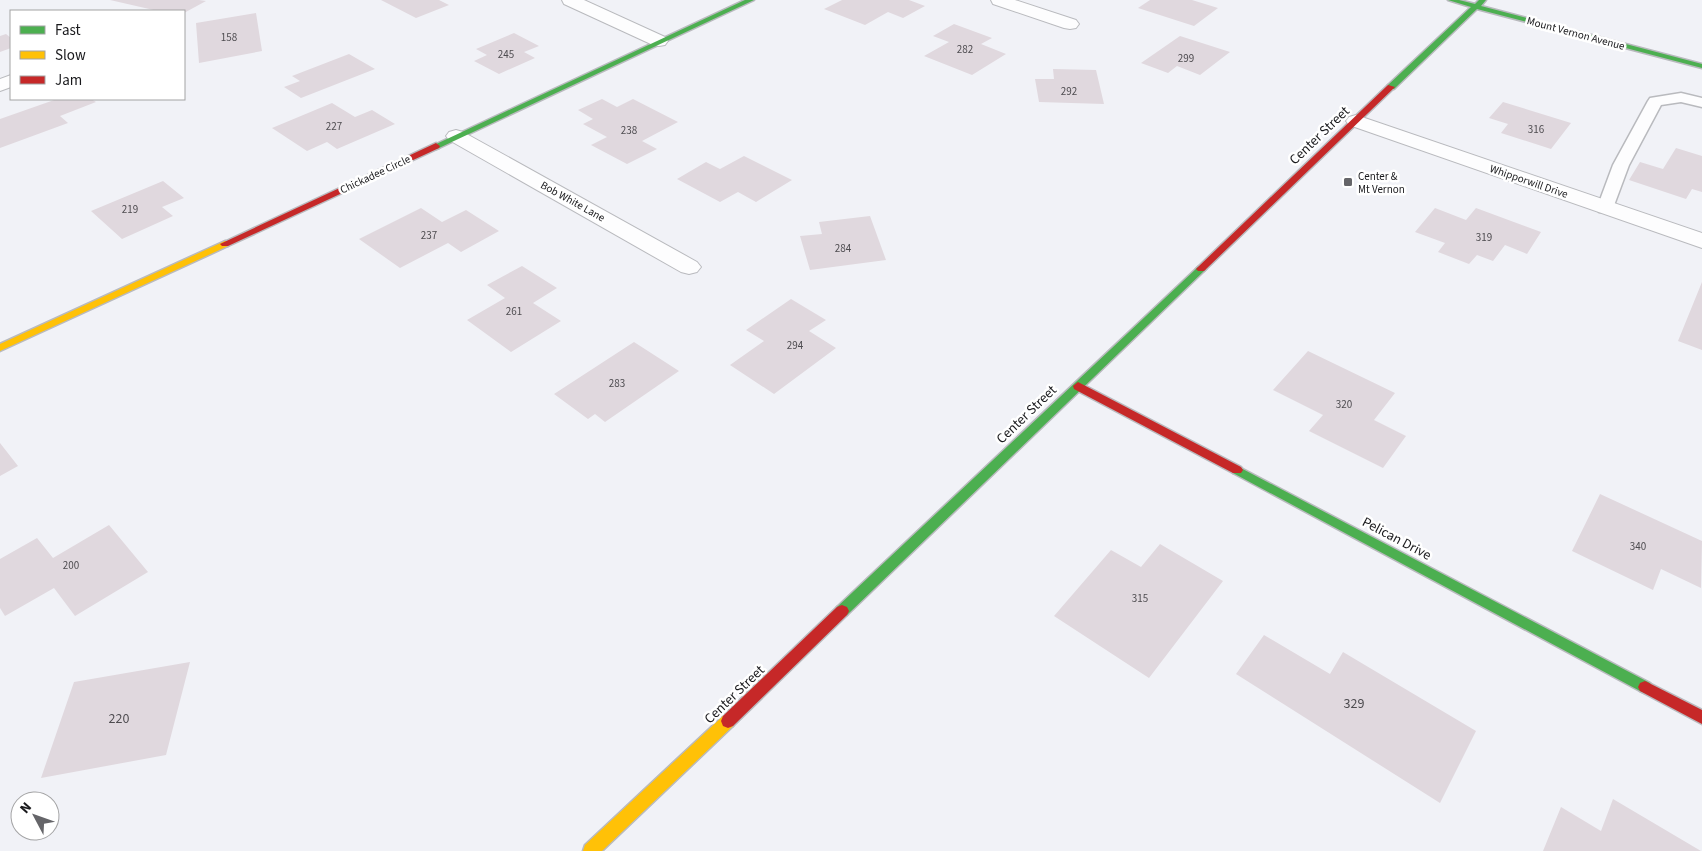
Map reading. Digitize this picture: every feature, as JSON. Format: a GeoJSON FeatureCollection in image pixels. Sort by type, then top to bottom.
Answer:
{"type":"FeatureCollection","features":[{"type":"Feature","properties":{"kind":"main road","name":"Chickadee Circle"},"geometry":{"type":"LineString","coordinates":[[0,348],[751,0]]}},
{"type":"Feature","properties":{"kind":"main road","name":"Mount Vernon Avenue"},"geometry":{"type":"LineString","coordinates":[[1451,0],[1479,4],[1702,66]]}},
{"type":"Feature","properties":{"kind":"main road","name":"Center Street"},"geometry":{"type":"LineString","coordinates":[[591,851],[1479,4]]}},
{"type":"Feature","properties":{"kind":"main road","name":"Pelican Drive"},"geometry":{"type":"LineString","coordinates":[[1078,386],[1702,717]]}},
{"type":"Feature","properties":{"kind":"street"},"geometry":{"type":"LineString","coordinates":[[570,0],[659,41]]}},
{"type":"Feature","properties":{"kind":"street"},"geometry":{"type":"LineString","coordinates":[[999,0],[1070,24]]}},
{"type":"Feature","properties":{"kind":"street","name":"Whipporwill Drive"},"geometry":{"type":"LineString","coordinates":[[1356,121],[1702,241]]}},
{"type":"Feature","properties":{"kind":"street","name":"Bob White Lane"},"geometry":{"type":"LineString","coordinates":[[456,136],[689,267]]}},
{"type":"Feature","properties":{"kind":"lane"},"geometry":{"type":"LineString","coordinates":[[1605,208],[1621,164],[1655,101],[1682,98],[1702,103]]}},
{"type":"Feature","properties":{"kind":"building"},"geometry":{"type":"Polygon","coordinates":[[[110,0],[206,1],[185,12],[185,10],[154,10],[110,0]]]}},
{"type":"Feature","properties":{"kind":"building"},"geometry":{"type":"Polygon","coordinates":[[[381,0],[439,0],[449,5],[416,18],[381,0]]]}},
{"type":"Feature","properties":{"kind":"building"},"geometry":{"type":"Polygon","coordinates":[[[842,0],[909,0],[925,6],[903,18],[888,12],[865,25],[824,9],[842,0]]]}},
{"type":"Feature","properties":{"kind":"building"},"geometry":{"type":"Polygon","coordinates":[[[1150,0],[1192,0],[1218,8],[1194,26],[1138,8],[1150,0]]]}},
{"type":"Feature","properties":{"kind":"building"},"geometry":{"type":"Polygon","coordinates":[[[256,13],[262,51],[199,63],[196,23],[256,13]]]}},
{"type":"Feature","properties":{"kind":"building"},"geometry":{"type":"Polygon","coordinates":[[[954,24],[992,38],[981,44],[1006,54],[972,75],[924,56],[949,42],[933,36],[954,24]]]}},
{"type":"Feature","properties":{"kind":"building"},"geometry":{"type":"Polygon","coordinates":[[[514,33],[539,46],[524,52],[535,58],[499,74],[474,61],[487,55],[476,49],[514,33]]]}},
{"type":"Feature","properties":{"kind":"building"},"geometry":{"type":"Polygon","coordinates":[[[6,34],[10,37],[10,48],[0,52],[0,36],[6,34]]]}},
{"type":"Feature","properties":{"kind":"building"},"geometry":{"type":"Polygon","coordinates":[[[1180,36],[1230,52],[1200,75],[1177,66],[1168,73],[1141,63],[1180,36]]]}},
{"type":"Feature","properties":{"kind":"building"},"geometry":{"type":"Polygon","coordinates":[[[349,54],[375,69],[301,98],[284,87],[300,81],[292,76],[349,54]]]}},
{"type":"Feature","properties":{"kind":"building"},"geometry":{"type":"Polygon","coordinates":[[[1053,69],[1096,70],[1104,104],[1039,102],[1035,79],[1054,79],[1053,69]]]}},
{"type":"Feature","properties":{"kind":"building"},"geometry":{"type":"Polygon","coordinates":[[[602,99],[617,107],[633,99],[678,122],[642,141],[657,149],[627,164],[591,145],[607,137],[583,124],[593,119],[578,110],[602,99]]]}},
{"type":"Feature","properties":{"kind":"building"},"geometry":{"type":"Polygon","coordinates":[[[54,100],[93,100],[96,102],[60,116],[68,123],[0,148],[0,119],[54,100]]]}},
{"type":"Feature","properties":{"kind":"building"},"geometry":{"type":"Polygon","coordinates":[[[1503,102],[1571,123],[1551,149],[1501,133],[1508,124],[1489,118],[1503,102]]]}},
{"type":"Feature","properties":{"kind":"building"},"geometry":{"type":"Polygon","coordinates":[[[332,103],[355,117],[372,110],[395,124],[337,149],[327,142],[307,151],[272,128],[332,103]]]}},
{"type":"Feature","properties":{"kind":"building"},"geometry":{"type":"Polygon","coordinates":[[[1676,148],[1702,156],[1702,192],[1692,189],[1686,199],[1629,180],[1640,162],[1663,169],[1676,148]]]}},
{"type":"Feature","properties":{"kind":"building"},"geometry":{"type":"Polygon","coordinates":[[[744,156],[792,180],[756,202],[738,192],[720,202],[677,179],[706,162],[720,169],[744,156]]]}},
{"type":"Feature","properties":{"kind":"building"},"geometry":{"type":"Polygon","coordinates":[[[163,181],[184,198],[162,207],[173,216],[122,239],[91,211],[163,181]]]}},
{"type":"Feature","properties":{"kind":"building"},"geometry":{"type":"Polygon","coordinates":[[[421,208],[442,222],[466,210],[499,231],[461,252],[448,243],[400,268],[359,239],[421,208]]]}},
{"type":"Feature","properties":{"kind":"building"},"geometry":{"type":"Polygon","coordinates":[[[1435,208],[1466,220],[1476,208],[1541,232],[1527,254],[1505,245],[1493,261],[1477,255],[1469,264],[1438,252],[1445,243],[1415,232],[1435,208]]]}},
{"type":"Feature","properties":{"kind":"building"},"geometry":{"type":"Polygon","coordinates":[[[870,216],[886,260],[810,270],[800,236],[822,234],[819,222],[870,216]]]}},
{"type":"Feature","properties":{"kind":"building"},"geometry":{"type":"Polygon","coordinates":[[[522,266],[557,288],[533,303],[561,321],[511,352],[467,320],[505,298],[487,285],[522,266]]]}},
{"type":"Feature","properties":{"kind":"building"},"geometry":{"type":"Polygon","coordinates":[[[1702,282],[1702,350],[1678,341],[1702,282]]]}},
{"type":"Feature","properties":{"kind":"building"},"geometry":{"type":"Polygon","coordinates":[[[791,299],[826,320],[809,331],[836,348],[774,394],[730,365],[764,341],[746,330],[791,299]]]}},
{"type":"Feature","properties":{"kind":"building"},"geometry":{"type":"Polygon","coordinates":[[[634,342],[679,371],[605,422],[595,414],[588,419],[554,394],[634,342]]]}},
{"type":"Feature","properties":{"kind":"building"},"geometry":{"type":"Polygon","coordinates":[[[1308,351],[1395,393],[1374,420],[1406,436],[1383,468],[1309,431],[1323,415],[1273,390],[1308,351]]]}},
{"type":"Feature","properties":{"kind":"building"},"geometry":{"type":"Polygon","coordinates":[[[0,443],[18,466],[0,476],[0,443]]]}},
{"type":"Feature","properties":{"kind":"building"},"geometry":{"type":"Polygon","coordinates":[[[1600,494],[1702,541],[1701,588],[1661,569],[1653,590],[1572,551],[1600,494]]]}},
{"type":"Feature","properties":{"kind":"building"},"geometry":{"type":"Polygon","coordinates":[[[109,525],[148,572],[75,616],[54,588],[5,616],[0,608],[0,559],[37,538],[53,558],[109,525]]]}},
{"type":"Feature","properties":{"kind":"building"},"geometry":{"type":"Polygon","coordinates":[[[1160,544],[1223,581],[1149,678],[1054,616],[1111,550],[1141,567],[1160,544]]]}},
{"type":"Feature","properties":{"kind":"building"},"geometry":{"type":"Polygon","coordinates":[[[1264,635],[1330,674],[1343,652],[1476,731],[1440,803],[1236,674],[1264,635]]]}},
{"type":"Feature","properties":{"kind":"building"},"geometry":{"type":"Polygon","coordinates":[[[190,662],[166,755],[41,778],[74,682],[190,662]]]}},
{"type":"Feature","properties":{"kind":"building"},"geometry":{"type":"Polygon","coordinates":[[[1613,799],[1701,851],[1543,851],[1561,807],[1601,831],[1613,799]]]}},
{"type":"Feature","properties":{"kind":"traffic: fast"},"geometry":{"type":"LineString","coordinates":[[436,146],[751,0]]}},
{"type":"Feature","properties":{"kind":"traffic: fast"},"geometry":{"type":"LineString","coordinates":[[1451,0],[1702,66]]}},
{"type":"Feature","properties":{"kind":"traffic: fast"},"geometry":{"type":"LineString","coordinates":[[1391,87],[1483,0]]}},
{"type":"Feature","properties":{"kind":"traffic: fast"},"geometry":{"type":"LineString","coordinates":[[842,611],[1201,269]]}},
{"type":"Feature","properties":{"kind":"traffic: fast"},"geometry":{"type":"LineString","coordinates":[[1237,470],[1645,687]]}},
{"type":"Feature","properties":{"kind":"traffic: slow"},"geometry":{"type":"LineString","coordinates":[[0,348],[225,244]]}},
{"type":"Feature","properties":{"kind":"traffic: slow"},"geometry":{"type":"LineString","coordinates":[[591,851],[728,721]]}},
{"type":"Feature","properties":{"kind":"traffic: jam"},"geometry":{"type":"LineString","coordinates":[[1201,269],[1391,87]]}},
{"type":"Feature","properties":{"kind":"traffic: jam"},"geometry":{"type":"LineString","coordinates":[[225,244],[436,146]]}},
{"type":"Feature","properties":{"kind":"traffic: jam"},"geometry":{"type":"LineString","coordinates":[[1078,386],[1237,470]]}},
{"type":"Feature","properties":{"kind":"traffic: jam"},"geometry":{"type":"LineString","coordinates":[[728,721],[842,611]]}},
{"type":"Feature","properties":{"kind":"traffic: jam"},"geometry":{"type":"LineString","coordinates":[[1645,687],[1702,717]]}},
{"type":"Feature","properties":{"kind":"place","name":"Center & Mt Vernon"},"geometry":{"type":"Point","coordinates":[1348,182]}}]}
